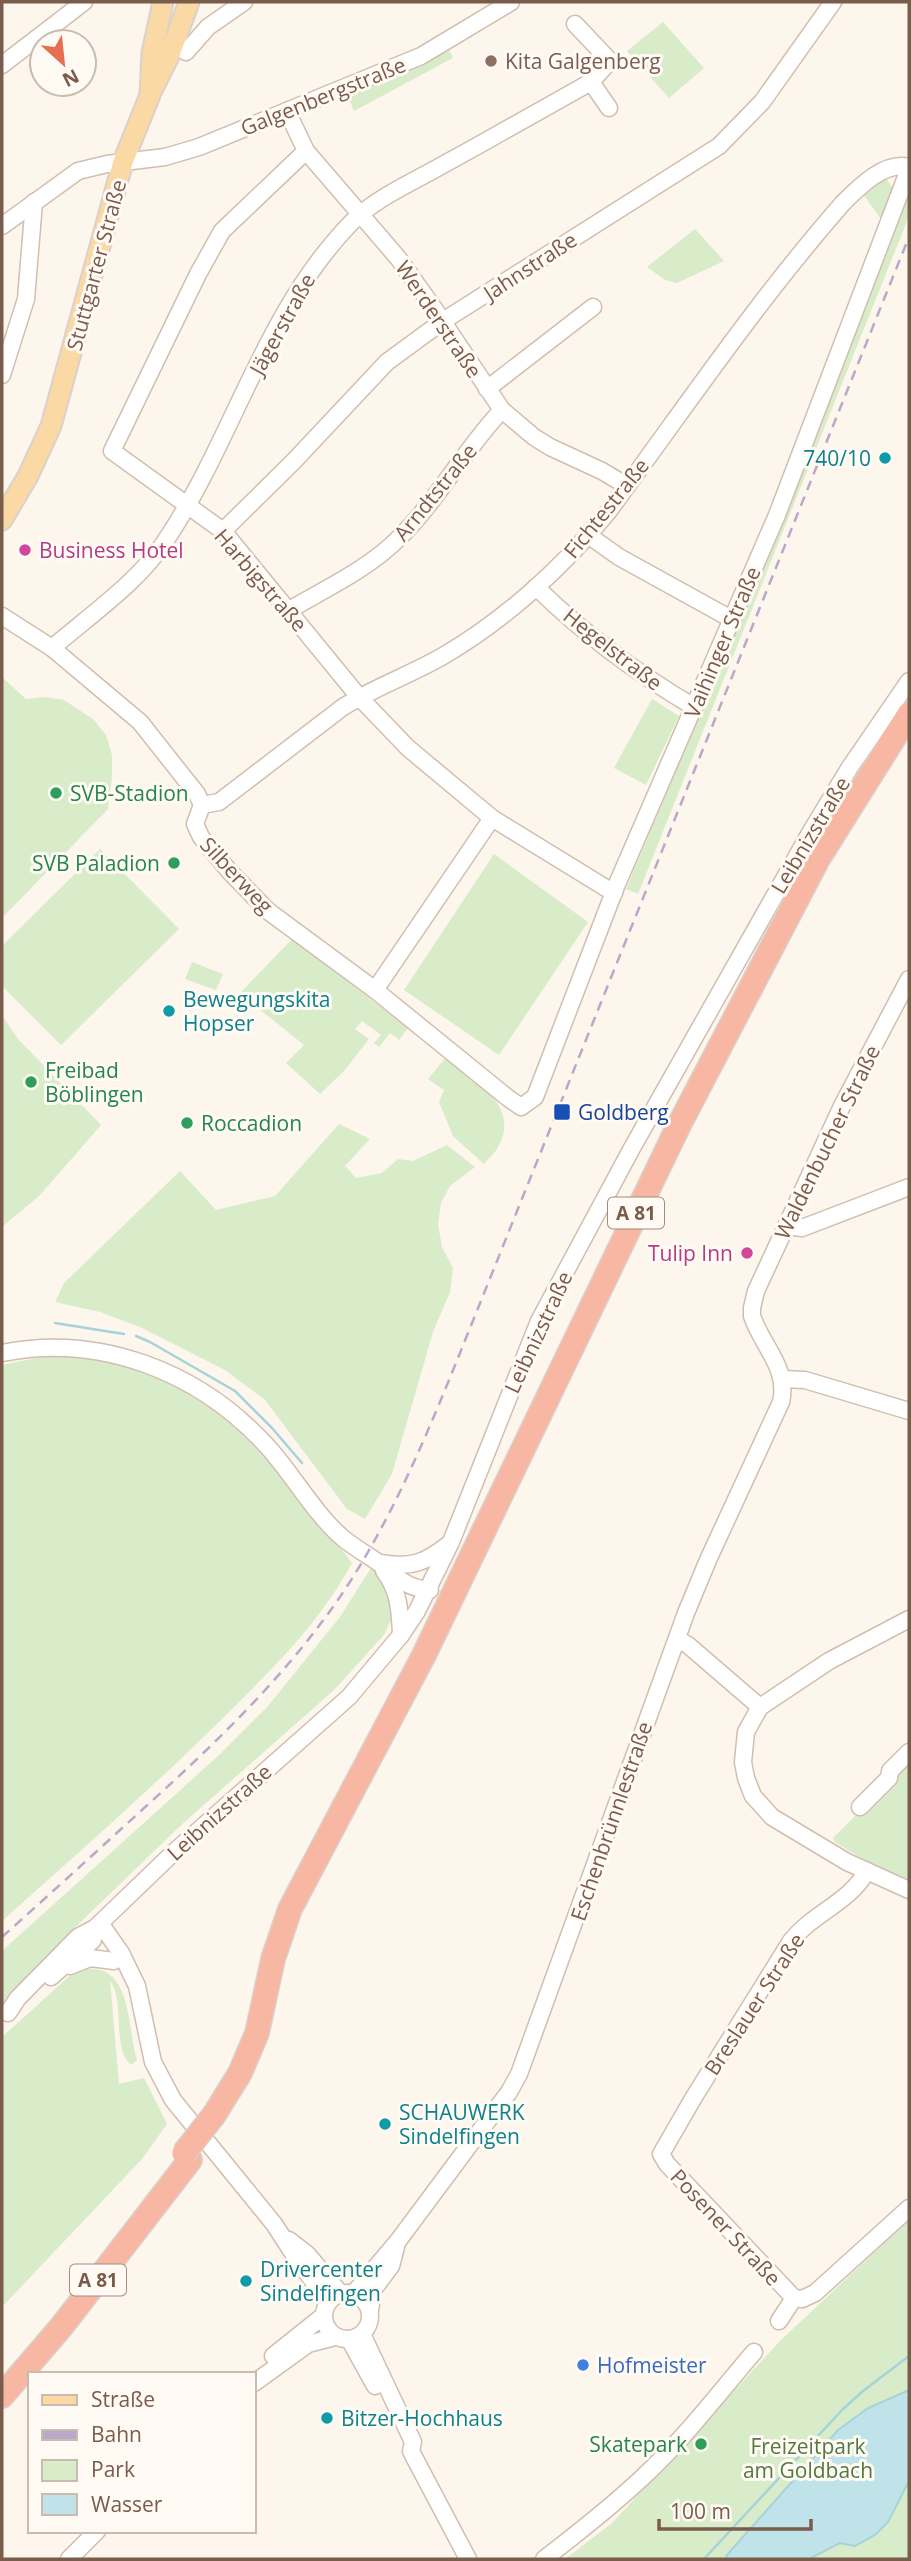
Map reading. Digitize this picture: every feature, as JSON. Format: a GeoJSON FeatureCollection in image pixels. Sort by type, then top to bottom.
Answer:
{"type":"FeatureCollection","features":[{"type":"Feature","properties":{"kind":"highway","name":"A 81"},"geometry":{"type":"LineString","coordinates":[[217,2118],[253,2042],[267,1994],[273,1959],[290,1909],[424,1655],[678,1127],[813,869],[869,774],[909,714]]}},
{"type":"Feature","properties":{"kind":"highway","name":"A 81"},"geometry":{"type":"LineString","coordinates":[[2,2396],[62,2326],[187,2157],[237,2097],[259,2053],[276,2002],[288,1950],[312,1893],[439,1651],[678,1152],[805,907],[867,798],[909,733]]}},
{"type":"Feature","properties":{"kind":"highway","name":"A 81"},"geometry":{"type":"LineString","coordinates":[[2,2380],[60,2315],[187,2157]]}},
{"type":"Feature","properties":{"kind":"main road","name":"Stuttgarter Straße"},"geometry":{"type":"LineString","coordinates":[[2,520],[28,475],[51,426],[123,162],[150,95],[152,53],[163,2]]}},
{"type":"Feature","properties":{"kind":"main road"},"geometry":{"type":"LineString","coordinates":[[150,95],[187,11]]}},
{"type":"Feature","properties":{"kind":"street"},"geometry":{"type":"LineString","coordinates":[[2,65],[84,2]]}},
{"type":"Feature","properties":{"kind":"street"},"geometry":{"type":"LineString","coordinates":[[186,52],[208,27],[244,2]]}},
{"type":"Feature","properties":{"kind":"street","name":"Galgenbergstraße"},"geometry":{"type":"LineString","coordinates":[[2,226],[78,171],[185,152],[421,56],[511,2]]}},
{"type":"Feature","properties":{"kind":"street","name":"Jahnstraße"},"geometry":{"type":"LineString","coordinates":[[223,531],[293,463],[374,373],[443,321],[719,146],[762,102],[833,2]]}},
{"type":"Feature","properties":{"kind":"street"},"geometry":{"type":"LineString","coordinates":[[187,11],[208,27]]}},
{"type":"Feature","properties":{"kind":"street"},"geometry":{"type":"LineString","coordinates":[[575,24],[610,61],[591,82],[609,108]]}},
{"type":"Feature","properties":{"kind":"street","name":"Jägerstraße"},"geometry":{"type":"LineString","coordinates":[[52,648],[145,566],[164,542],[187,506],[296,292],[328,248],[361,213],[383,198],[591,82]]}},
{"type":"Feature","properties":{"kind":"street","name":"Werderstraße"},"geometry":{"type":"LineString","coordinates":[[287,111],[306,151],[398,258],[502,410],[550,447],[627,486]]}},
{"type":"Feature","properties":{"kind":"street","name":"Harbigstraße"},"geometry":{"type":"LineString","coordinates":[[306,151],[222,231],[198,274],[112,451],[223,531],[359,697],[408,748],[492,818],[614,893]]}},
{"type":"Feature","properties":{"kind":"street","name":"Fichtestraße"},"geometry":{"type":"LineString","coordinates":[[202,804],[219,802],[297,740],[359,697],[445,655],[536,587],[588,535],[627,486],[689,397],[763,299],[836,210],[873,177],[895,166],[909,168]]}},
{"type":"Feature","properties":{"kind":"street","name":"Vaihinger Straße"},"geometry":{"type":"LineString","coordinates":[[521,1107],[535,1097],[539,1089],[614,893],[733,620],[832,373],[909,168]]}},
{"type":"Feature","properties":{"kind":"street"},"geometry":{"type":"LineString","coordinates":[[2,375],[26,299],[34,202]]}},
{"type":"Feature","properties":{"kind":"street"},"geometry":{"type":"LineString","coordinates":[[487,389],[593,307]]}},
{"type":"Feature","properties":{"kind":"street","name":"Arndtstraße"},"geometry":{"type":"LineString","coordinates":[[289,610],[372,560],[402,536],[502,410]]}},
{"type":"Feature","properties":{"kind":"street"},"geometry":{"type":"LineString","coordinates":[[588,535],[619,557],[733,620]]}},
{"type":"Feature","properties":{"kind":"street","name":"Hegelstraße"},"geometry":{"type":"LineString","coordinates":[[536,587],[628,663],[694,707]]}},
{"type":"Feature","properties":{"kind":"street","name":"Silberweg"},"geometry":{"type":"LineString","coordinates":[[2,616],[52,648],[140,723],[197,794],[202,804],[196,816],[196,830],[230,872],[268,911],[375,990],[521,1107]]}},
{"type":"Feature","properties":{"kind":"street","name":"Leibnizstraße"},"geometry":{"type":"LineString","coordinates":[[98,1926],[173,1853],[349,1697],[401,1634],[430,1590],[539,1321],[771,901],[850,767],[909,681]]}},
{"type":"Feature","properties":{"kind":"street"},"geometry":{"type":"LineString","coordinates":[[375,990],[492,818]]}},
{"type":"Feature","properties":{"kind":"street","name":"Waldenbucher Straße"},"geometry":{"type":"LineString","coordinates":[[783,1379],[755,1326],[752,1308],[756,1292],[848,1094],[909,979]]}},
{"type":"Feature","properties":{"kind":"street"},"geometry":{"type":"LineString","coordinates":[[786,1226],[802,1228],[909,1187]]}},
{"type":"Feature","properties":{"kind":"street"},"geometry":{"type":"LineString","coordinates":[[2,1353],[58,1347],[92,1350],[120,1355],[178,1376],[208,1394],[252,1430],[344,1539],[410,1587],[430,1590]]}},
{"type":"Feature","properties":{"kind":"street"},"geometry":{"type":"LineString","coordinates":[[783,1379],[805,1380],[909,1411]]}},
{"type":"Feature","properties":{"kind":"street","name":"Eschenbrünnlestraße"},"geometry":{"type":"LineString","coordinates":[[256,2374],[398,2241],[509,2092],[519,2074],[677,1639],[713,1547],[778,1410],[783,1379]]}},
{"type":"Feature","properties":{"kind":"street"},"geometry":{"type":"LineString","coordinates":[[379,1563],[399,1566],[422,1562],[451,1542]]}},
{"type":"Feature","properties":{"kind":"street"},"geometry":{"type":"LineString","coordinates":[[379,1563],[390,1579],[399,1602],[401,1634]]}},
{"type":"Feature","properties":{"kind":"street"},"geometry":{"type":"LineString","coordinates":[[399,1566],[416,1576],[430,1590]]}},
{"type":"Feature","properties":{"kind":"street"},"geometry":{"type":"LineString","coordinates":[[909,1619],[830,1661],[760,1707],[746,1732],[743,1762],[746,1778],[760,1806],[772,1817],[804,1838],[909,1890]]}},
{"type":"Feature","properties":{"kind":"street"},"geometry":{"type":"LineString","coordinates":[[677,1639],[688,1645],[760,1707]]}},
{"type":"Feature","properties":{"kind":"street"},"geometry":{"type":"LineString","coordinates":[[860,1807],[889,1778],[890,1771],[909,1752]]}},
{"type":"Feature","properties":{"kind":"street","name":"Breslauer Straße"},"geometry":{"type":"LineString","coordinates":[[661,2154],[791,1941],[803,1928],[856,1889],[867,1871]]}},
{"type":"Feature","properties":{"kind":"street"},"geometry":{"type":"LineString","coordinates":[[98,1926],[98,1944],[133,1977]]}},
{"type":"Feature","properties":{"kind":"street"},"geometry":{"type":"LineString","coordinates":[[98,1926],[121,1953],[133,1977],[141,1998],[153,2062],[186,2119],[281,2235],[298,2261],[336,2301],[364,2300],[370,2310],[369,2323],[349,2336],[308,2344],[256,2382]]}},
{"type":"Feature","properties":{"kind":"street"},"geometry":{"type":"LineString","coordinates":[[5,2016],[93,1940],[98,1926]]}},
{"type":"Feature","properties":{"kind":"street"},"geometry":{"type":"LineString","coordinates":[[5,2016],[18,1998],[78,1937],[98,1926]]}},
{"type":"Feature","properties":{"kind":"street"},"geometry":{"type":"LineString","coordinates":[[50,1979],[84,1959],[114,1961]]}},
{"type":"Feature","properties":{"kind":"street","name":"Posener Straße"},"geometry":{"type":"LineString","coordinates":[[661,2154],[667,2164],[794,2298]]}},
{"type":"Feature","properties":{"kind":"street"},"geometry":{"type":"LineString","coordinates":[[779,2321],[794,2298],[802,2299],[815,2293],[909,2208]]}},
{"type":"Feature","properties":{"kind":"street","name":"Eschenbrünnlestraße"},"geometry":{"type":"LineString","coordinates":[[370,2310],[373,2290],[391,2266],[398,2241]]}},
{"type":"Feature","properties":{"kind":"street"},"geometry":{"type":"LineString","coordinates":[[336,2301],[326,2328],[349,2336],[413,2442],[411,2451],[468,2559]]}},
{"type":"Feature","properties":{"kind":"street"},"geometry":{"type":"LineString","coordinates":[[544,2559],[644,2476],[702,2414],[754,2352]]}},
{"type":"Feature","properties":{"kind":"street"},"geometry":{"type":"LineString","coordinates":[[69,2559],[95,2533]]}},
{"type":"Feature","properties":{"kind":"green space"},"geometry":{"type":"Polygon","coordinates":[[[663,22],[704,68],[669,98],[627,51],[663,22]]]}},
{"type":"Feature","properties":{"kind":"green space"},"geometry":{"type":"Polygon","coordinates":[[[445,41],[453,58],[354,111],[344,87],[445,41]]]}},
{"type":"Feature","properties":{"kind":"green space"},"geometry":{"type":"Polygon","coordinates":[[[887,180],[894,189],[882,220],[864,196],[887,180]]]}},
{"type":"Feature","properties":{"kind":"green space"},"geometry":{"type":"Polygon","coordinates":[[[909,190],[909,216],[638,894],[626,889],[809,453],[909,190]]]}},
{"type":"Feature","properties":{"kind":"green space"},"geometry":{"type":"Polygon","coordinates":[[[695,229],[724,261],[677,283],[665,280],[647,267],[695,229]]]}},
{"type":"Feature","properties":{"kind":"green space","name":"SVB-Stadion"},"geometry":{"type":"Polygon","coordinates":[[[2,677],[26,699],[45,697],[64,700],[93,719],[106,735],[112,755],[112,777],[108,809],[2,918],[2,677]]]}},
{"type":"Feature","properties":{"kind":"green space"},"geometry":{"type":"Polygon","coordinates":[[[652,699],[679,716],[646,785],[614,768],[652,699]]]}},
{"type":"Feature","properties":{"kind":"green space"},"geometry":{"type":"Polygon","coordinates":[[[100,849],[179,929],[61,1045],[2,986],[2,946],[100,849]]]}},
{"type":"Feature","properties":{"kind":"green space"},"geometry":{"type":"Polygon","coordinates":[[[494,854],[588,922],[499,1055],[404,990],[494,854]]]}},
{"type":"Feature","properties":{"kind":"green space"},"geometry":{"type":"Polygon","coordinates":[[[292,939],[408,1028],[399,1040],[390,1033],[379,1047],[374,1043],[381,1035],[362,1021],[355,1029],[369,1039],[345,1070],[320,1094],[286,1063],[304,1045],[242,995],[242,991],[292,939]]]}},
{"type":"Feature","properties":{"kind":"green space"},"geometry":{"type":"Polygon","coordinates":[[[192,962],[223,974],[216,990],[185,979],[192,962]]]}},
{"type":"Feature","properties":{"kind":"green space","name":"Freibad Böblingen"},"geometry":{"type":"Polygon","coordinates":[[[2,1015],[18,1039],[101,1125],[40,1195],[2,1227],[2,1015]]]}},
{"type":"Feature","properties":{"kind":"green space"},"geometry":{"type":"Polygon","coordinates":[[[446,1057],[491,1094],[504,1119],[504,1132],[498,1147],[484,1164],[453,1136],[439,1102],[444,1090],[428,1079],[446,1057]]]}},
{"type":"Feature","properties":{"kind":"green space"},"geometry":{"type":"Polygon","coordinates":[[[339,1124],[370,1139],[345,1166],[356,1178],[382,1173],[398,1159],[413,1161],[447,1145],[475,1167],[450,1186],[441,1203],[438,1224],[442,1247],[453,1268],[450,1292],[433,1332],[392,1474],[365,1519],[347,1509],[265,1400],[225,1370],[142,1328],[100,1312],[55,1302],[64,1283],[180,1171],[216,1210],[275,1196],[339,1124]]]}},
{"type":"Feature","properties":{"kind":"green space"},"geometry":{"type":"Polygon","coordinates":[[[51,1355],[120,1363],[206,1398],[271,1458],[352,1563],[312,1624],[265,1676],[146,1791],[2,1921],[2,1365],[51,1355]]]}},
{"type":"Feature","properties":{"kind":"green space"},"geometry":{"type":"Polygon","coordinates":[[[371,1568],[385,1580],[392,1610],[384,1635],[334,1690],[180,1826],[61,1941],[64,1945],[2,2007],[2,1951],[218,1756],[268,1706],[340,1617],[371,1568]]]}},
{"type":"Feature","properties":{"kind":"green space"},"geometry":{"type":"Polygon","coordinates":[[[909,1755],[909,1879],[882,1870],[836,1843],[833,1838],[883,1788],[909,1755]]]}},
{"type":"Feature","properties":{"kind":"green space"},"geometry":{"type":"Polygon","coordinates":[[[75,1971],[102,1971],[113,1977],[126,2002],[137,2060],[131,2065],[122,2048],[117,2001],[110,1981],[119,2084],[144,2078],[167,2124],[142,2159],[2,2307],[2,2037],[75,1971]]]}},
{"type":"Feature","properties":{"kind":"green space","name":"Freizeitpark am Goldbach"},"geometry":{"type":"Polygon","coordinates":[[[909,2220],[909,2559],[565,2559],[612,2523],[780,2341],[909,2220]]]}},
{"type":"Feature","properties":{"kind":"water"},"geometry":{"type":"Polygon","coordinates":[[[909,2390],[909,2481],[888,2522],[875,2535],[855,2546],[840,2543],[809,2559],[727,2559],[726,2556],[838,2430],[868,2408],[909,2390]]]}},
{"type":"Feature","properties":{"kind":"waterway"},"geometry":{"type":"LineString","coordinates":[[55,1323],[124,1334]]}},
{"type":"Feature","properties":{"kind":"waterway"},"geometry":{"type":"LineString","coordinates":[[136,1336],[235,1391],[302,1463]]}},
{"type":"Feature","properties":{"kind":"waterway"},"geometry":{"type":"LineString","coordinates":[[704,2559],[842,2410],[909,2356]]}},
{"type":"Feature","properties":{"kind":"railway"},"geometry":{"type":"LineString","coordinates":[[2,1937],[171,1784],[250,1706],[322,1621],[344,1591],[380,1530],[411,1468],[453,1371],[909,237]]}},
{"type":"Feature","properties":{"kind":"place","name":"Kita Galgenberg"},"geometry":{"type":"Point","coordinates":[491,61]}},
{"type":"Feature","properties":{"kind":"place","name":"740/10"},"geometry":{"type":"Point","coordinates":[885,458]}},
{"type":"Feature","properties":{"kind":"place","name":"Business Hotel"},"geometry":{"type":"Point","coordinates":[25,550]}},
{"type":"Feature","properties":{"kind":"place","name":"SVB-Stadion"},"geometry":{"type":"Point","coordinates":[56,793]}},
{"type":"Feature","properties":{"kind":"place","name":"SVB Paladion"},"geometry":{"type":"Point","coordinates":[174,863]}},
{"type":"Feature","properties":{"kind":"place","name":"Bewegungskita Hopser"},"geometry":{"type":"Point","coordinates":[169,1011]}},
{"type":"Feature","properties":{"kind":"place","name":"Freibad Böblingen"},"geometry":{"type":"Point","coordinates":[31,1082]}},
{"type":"Feature","properties":{"kind":"place","name":"Goldberg"},"geometry":{"type":"Point","coordinates":[562,1112]}},
{"type":"Feature","properties":{"kind":"place","name":"Roccadion"},"geometry":{"type":"Point","coordinates":[187,1123]}},
{"type":"Feature","properties":{"kind":"place","name":"Tulip Inn"},"geometry":{"type":"Point","coordinates":[747,1253]}},
{"type":"Feature","properties":{"kind":"place","name":"SCHAUWERK Sindelfingen"},"geometry":{"type":"Point","coordinates":[385,2124]}},
{"type":"Feature","properties":{"kind":"place","name":"Drivercenter Sindelfingen"},"geometry":{"type":"Point","coordinates":[246,2281]}},
{"type":"Feature","properties":{"kind":"place","name":"Hofmeister"},"geometry":{"type":"Point","coordinates":[583,2365]}},
{"type":"Feature","properties":{"kind":"place","name":"Bitzer-Hochhaus"},"geometry":{"type":"Point","coordinates":[327,2418]}},
{"type":"Feature","properties":{"kind":"place","name":"Skatepark"},"geometry":{"type":"Point","coordinates":[701,2444]}}]}
